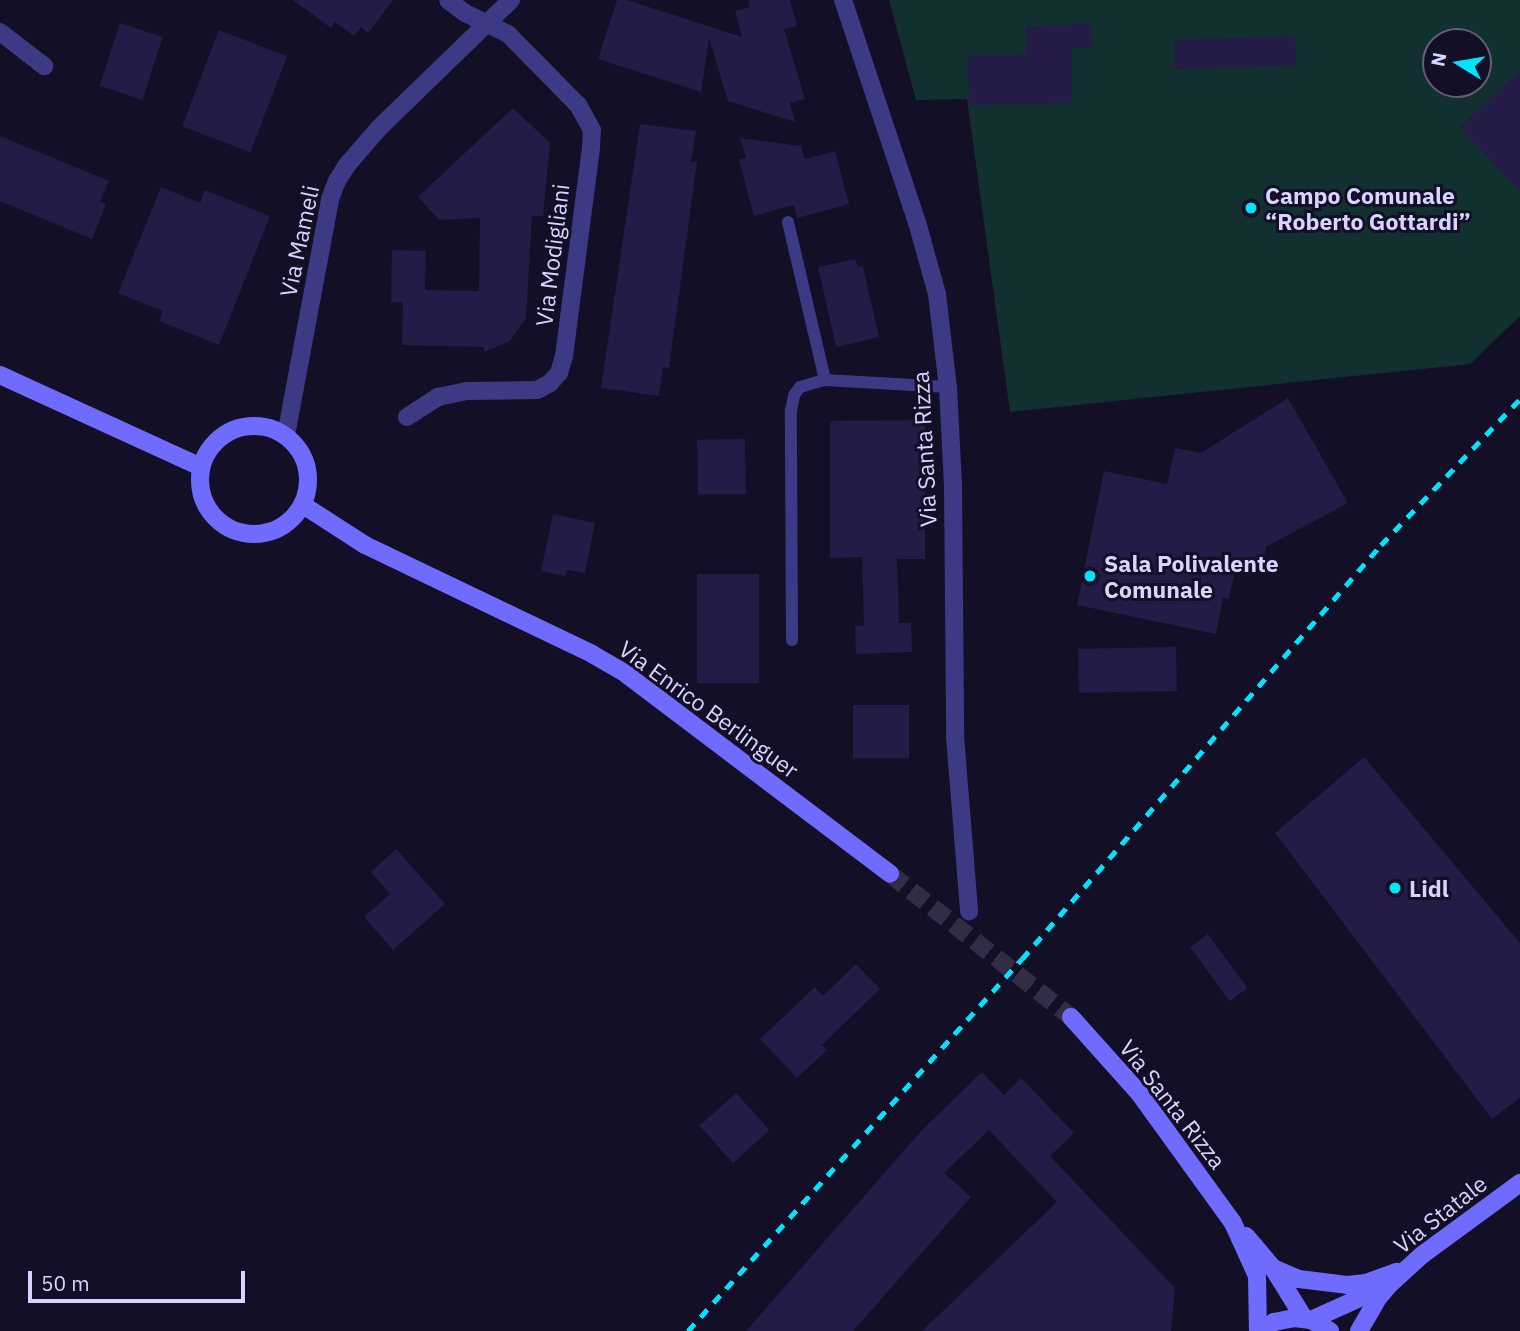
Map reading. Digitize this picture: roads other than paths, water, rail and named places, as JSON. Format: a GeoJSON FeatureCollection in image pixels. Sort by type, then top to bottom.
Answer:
{"type":"FeatureCollection","features":[{"type":"Feature","properties":{"kind":"street","name":"Via Modigliani"},"geometry":{"type":"LineString","coordinates":[[407,418],[424,404],[454,392],[537,390],[550,383],[559,373],[564,356],[592,130],[578,105],[508,34],[447,0]]}},
{"type":"Feature","properties":{"kind":"street","name":"Via Mameli"},"geometry":{"type":"LineString","coordinates":[[286,435],[330,199],[337,181],[370,137],[511,0]]}},
{"type":"Feature","properties":{"kind":"street","name":"Via Santa Rizza"},"geometry":{"type":"LineString","coordinates":[[843,0],[937,294],[948,387],[955,736],[969,911]]}},
{"type":"Feature","properties":{"kind":"street"},"geometry":{"type":"LineString","coordinates":[[0,32],[44,66]]}},
{"type":"Feature","properties":{"kind":"street"},"geometry":{"type":"LineString","coordinates":[[0,375],[201,467]]}},
{"type":"Feature","properties":{"kind":"street"},"geometry":{"type":"LineString","coordinates":[[252,425],[270,427],[286,435],[305,459],[307,490],[303,505],[292,519],[270,531],[244,533],[228,527],[214,516],[204,502],[200,485],[201,467],[208,451],[220,438],[235,429],[252,425]]}},
{"type":"Feature","properties":{"kind":"street","name":"Via Enrico Berlinguer"},"geometry":{"type":"LineString","coordinates":[[303,505],[365,545],[592,654],[626,674],[890,874]]}},
{"type":"Feature","properties":{"kind":"street","name":"Via Santa Rizza"},"geometry":{"type":"LineString","coordinates":[[1071,1017],[1139,1093],[1233,1223],[1273,1268],[1308,1319]]}},
{"type":"Feature","properties":{"kind":"street","name":"Via Statale"},"geometry":{"type":"LineString","coordinates":[[1359,1331],[1378,1297],[1390,1284],[1520,1183]]}},
{"type":"Feature","properties":{"kind":"street","name":"Via Santa Rizza"},"geometry":{"type":"LineString","coordinates":[[1233,1223],[1257,1276],[1259,1331]]}},
{"type":"Feature","properties":{"kind":"street","name":"Via Santa Rizza"},"geometry":{"type":"LineString","coordinates":[[1273,1268],[1311,1282],[1347,1285],[1385,1278],[1409,1267]]}},
{"type":"Feature","properties":{"kind":"street","name":"Via Statale"},"geometry":{"type":"LineString","coordinates":[[1259,1331],[1284,1319],[1308,1319],[1390,1284]]}},
{"type":"Feature","properties":{"kind":"street"},"geometry":{"type":"LineString","coordinates":[[1308,1319],[1330,1331]]}},
{"type":"Feature","properties":{"kind":"lane"},"geometry":{"type":"LineString","coordinates":[[788,222],[825,380]]}},
{"type":"Feature","properties":{"kind":"lane"},"geometry":{"type":"LineString","coordinates":[[792,640],[791,411],[794,395],[800,387],[825,380],[948,387]]}},
{"type":"Feature","properties":{"kind":"tunnel"},"geometry":{"type":"LineString","coordinates":[[890,874],[1071,1017]]}},
{"type":"Feature","properties":{"kind":"railway"},"geometry":{"type":"LineString","coordinates":[[688,1331],[1022,959],[1381,545],[1520,399]]}},
{"type":"Feature","properties":{"kind":"place","name":"Campo Comunale “Roberto Gottardi”"},"geometry":{"type":"Point","coordinates":[1251,208]}},
{"type":"Feature","properties":{"kind":"place","name":"Sala Polivalente Comunale"},"geometry":{"type":"Point","coordinates":[1090,576]}},
{"type":"Feature","properties":{"kind":"place","name":"Lidl"},"geometry":{"type":"Point","coordinates":[1395,888]}}]}
